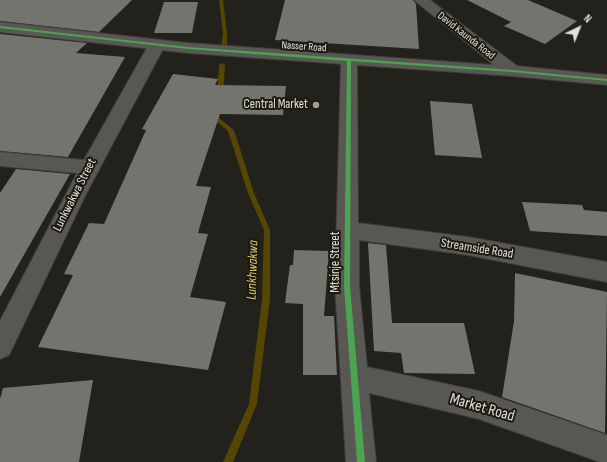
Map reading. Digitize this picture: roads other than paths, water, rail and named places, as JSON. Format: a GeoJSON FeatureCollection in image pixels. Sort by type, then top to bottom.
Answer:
{"type":"FeatureCollection","features":[{"type":"Feature","properties":{"kind":"street","name":"David Kaunda Road"},"geometry":{"type":"LineString","coordinates":[[421,0],[512,71]]}},
{"type":"Feature","properties":{"kind":"street","name":"Nasser Road"},"geometry":{"type":"LineString","coordinates":[[0,27],[158,46],[512,71],[607,80]]}},
{"type":"Feature","properties":{"kind":"street","name":"Lunkwakwa Street"},"geometry":{"type":"LineString","coordinates":[[0,347],[88,167],[134,87],[144,66],[158,46]]}},
{"type":"Feature","properties":{"kind":"street","name":"Mtsinje Street"},"geometry":{"type":"LineString","coordinates":[[349,60],[347,286],[361,462]]}},
{"type":"Feature","properties":{"kind":"street"},"geometry":{"type":"LineString","coordinates":[[0,160],[88,167]]}},
{"type":"Feature","properties":{"kind":"street","name":"Streamside Road"},"geometry":{"type":"LineString","coordinates":[[347,230],[468,246],[607,272]]}},
{"type":"Feature","properties":{"kind":"street","name":"Market Road"},"geometry":{"type":"LineString","coordinates":[[354,377],[479,405],[607,450]]}},
{"type":"Feature","properties":{"kind":"waterway","name":"Lunkhwakwa"},"geometry":{"type":"LineString","coordinates":[[221,0],[225,33],[224,48]]}},
{"type":"Feature","properties":{"kind":"waterway","name":"Lunkhwakwa"},"geometry":{"type":"LineString","coordinates":[[220,95],[222,65]]}},
{"type":"Feature","properties":{"kind":"waterway","name":"Lunkhwakwa"},"geometry":{"type":"LineString","coordinates":[[216,113],[215,118],[231,130],[251,193],[267,230],[266,299],[253,404],[228,462]]}},
{"type":"Feature","properties":{"kind":"place","name":"Central Market"},"geometry":{"type":"Point","coordinates":[316,105]}}]}
